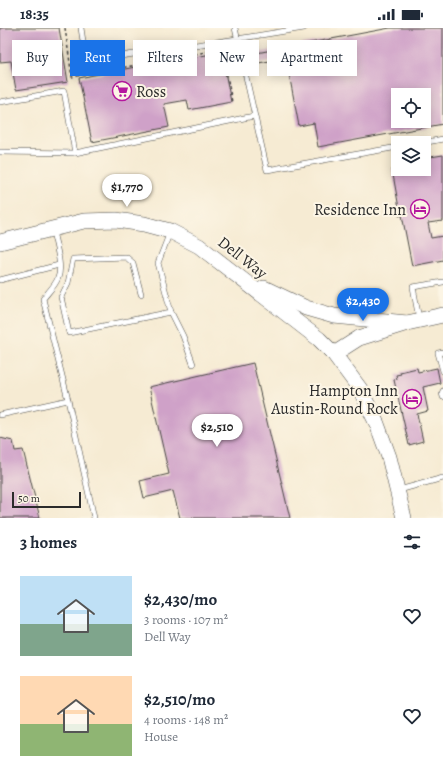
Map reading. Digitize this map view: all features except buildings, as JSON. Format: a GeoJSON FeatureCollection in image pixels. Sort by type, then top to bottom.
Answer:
{"type":"FeatureCollection","features":[{"type":"Feature","properties":{"kind":"street","name":"Dell Way"},"geometry":{"type":"LineString","coordinates":[[0,242],[84,221],[116,220],[144,224],[170,231],[199,246],[319,339],[334,354],[360,389],[377,424],[389,457],[404,518]]}},
{"type":"Feature","properties":{"kind":"street"},"geometry":{"type":"LineString","coordinates":[[237,274],[306,308],[334,316],[413,321]]}},
{"type":"Feature","properties":{"kind":"street"},"geometry":{"type":"LineString","coordinates":[[334,354],[359,338],[413,321],[443,315]]}},
{"type":"Feature","properties":{"kind":"lane"},"geometry":{"type":"LineString","coordinates":[[81,28],[86,61],[304,28]]}},
{"type":"Feature","properties":{"kind":"lane"},"geometry":{"type":"LineString","coordinates":[[235,28],[267,170],[391,148]]}},
{"type":"Feature","properties":{"kind":"lane"},"geometry":{"type":"LineString","coordinates":[[0,102],[64,91],[75,153]]}},
{"type":"Feature","properties":{"kind":"lane"},"geometry":{"type":"LineString","coordinates":[[0,152],[75,153],[254,116]]}},
{"type":"Feature","properties":{"kind":"lane"},"geometry":{"type":"LineString","coordinates":[[431,141],[443,139]]}},
{"type":"Feature","properties":{"kind":"lane"},"geometry":{"type":"LineString","coordinates":[[53,228],[59,265],[59,277],[43,299],[68,400],[94,518]]}},
{"type":"Feature","properties":{"kind":"lane"},"geometry":{"type":"LineString","coordinates":[[170,231],[158,263],[171,312],[183,336],[193,364]]}},
{"type":"Feature","properties":{"kind":"lane"},"geometry":{"type":"LineString","coordinates":[[141,294],[133,263],[126,257],[73,259],[68,282],[61,297],[69,333],[171,312]]}},
{"type":"Feature","properties":{"kind":"lane"},"geometry":{"type":"LineString","coordinates":[[0,280],[59,265]]}},
{"type":"Feature","properties":{"kind":"lane"},"geometry":{"type":"LineString","coordinates":[[413,321],[413,288],[443,282]]}},
{"type":"Feature","properties":{"kind":"lane"},"geometry":{"type":"LineString","coordinates":[[443,352],[438,353],[443,371]]}},
{"type":"Feature","properties":{"kind":"lane"},"geometry":{"type":"LineString","coordinates":[[443,391],[443,398]]}},
{"type":"Feature","properties":{"kind":"lane"},"geometry":{"type":"LineString","coordinates":[[0,415],[68,400]]}},
{"type":"Feature","properties":{"kind":"lane"},"geometry":{"type":"LineString","coordinates":[[398,490],[443,478]]}},
{"type":"Feature","properties":{"kind":"path"},"geometry":{"type":"LineString","coordinates":[[64,28],[72,77],[222,49],[232,102]]}},
{"type":"Feature","properties":{"kind":"place","name":"Ross"},"geometry":{"type":"Point","coordinates":[122,91]}},
{"type":"Feature","properties":{"kind":"place","name":"Residence Inn"},"geometry":{"type":"Point","coordinates":[420,209]}},
{"type":"Feature","properties":{"kind":"place","name":"Hampton Inn Austin-Round Rock"},"geometry":{"type":"Point","coordinates":[412,399]}}]}
